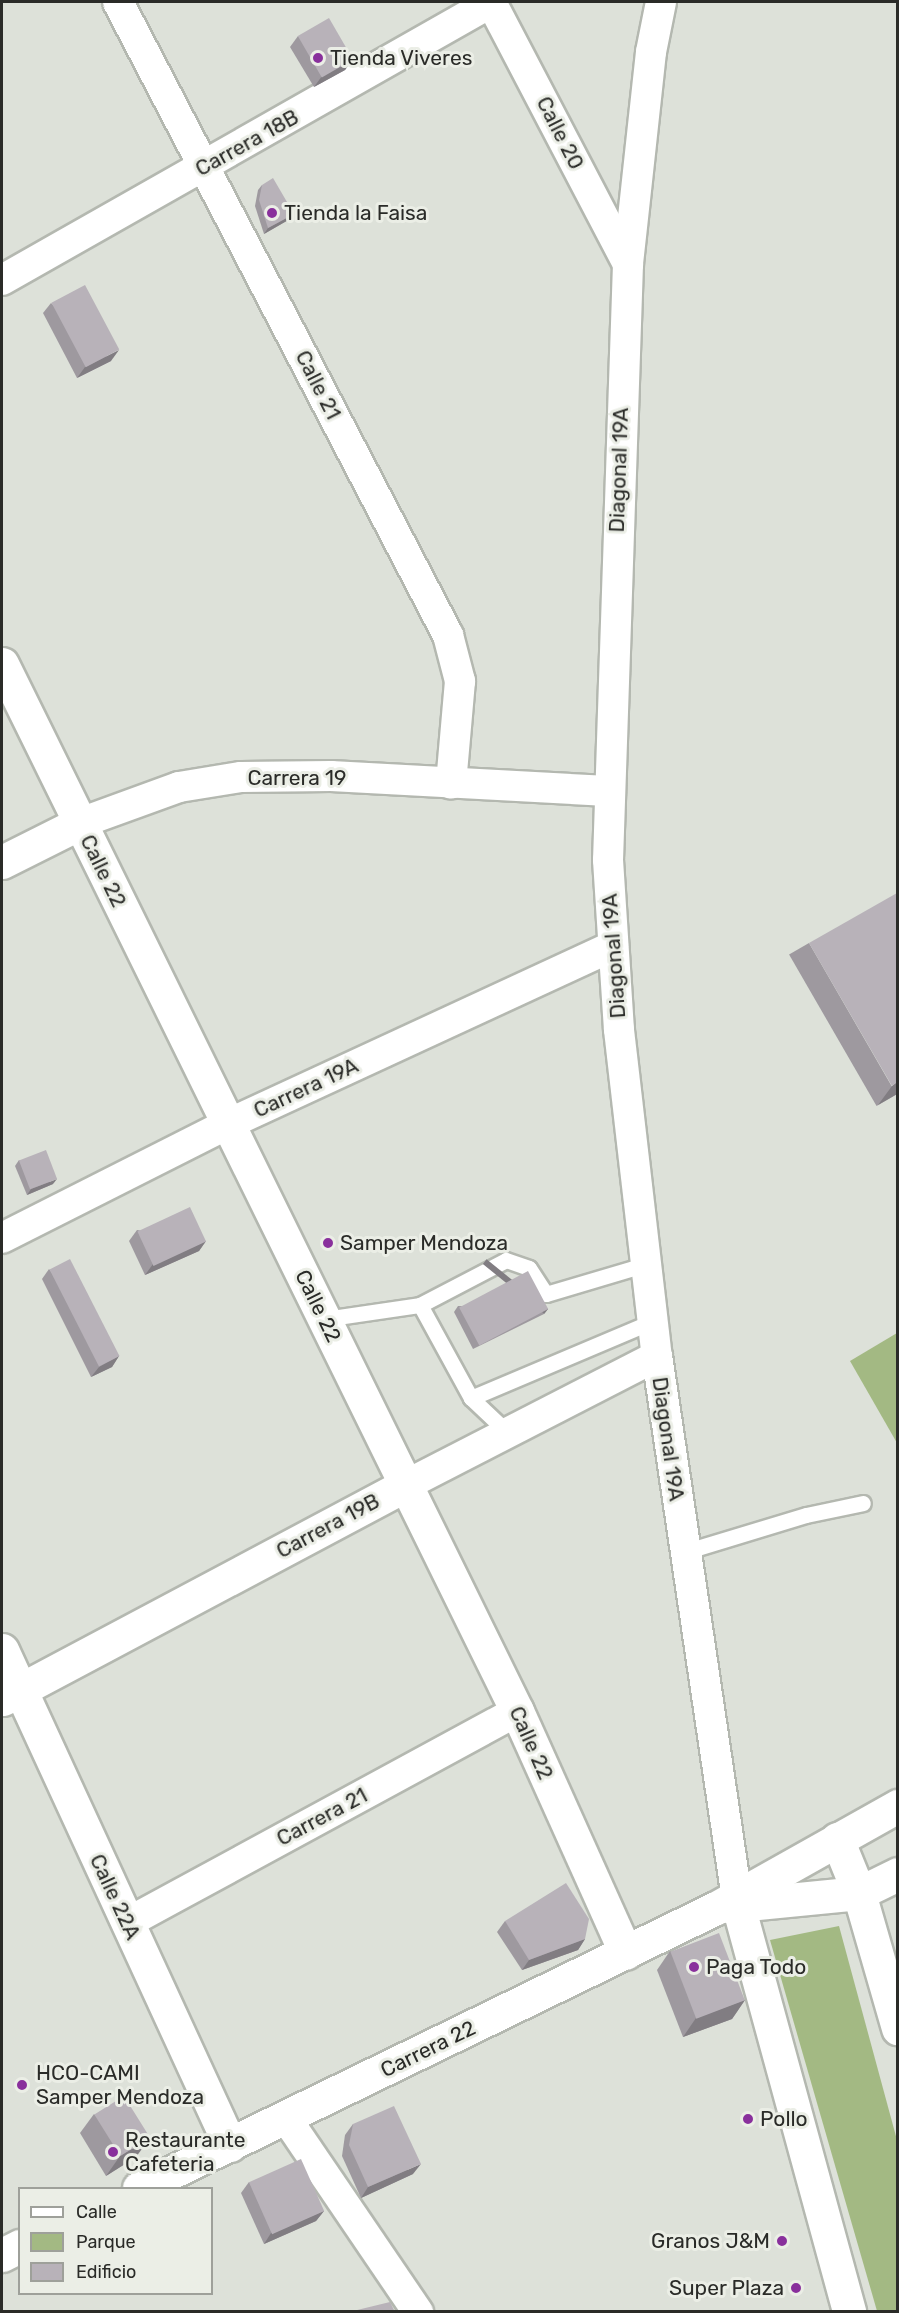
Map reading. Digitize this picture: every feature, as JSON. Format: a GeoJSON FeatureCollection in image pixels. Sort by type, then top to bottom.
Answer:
{"type":"FeatureCollection","features":[{"type":"Feature","properties":{"kind":"street","name":"Calle 21"},"geometry":{"type":"LineString","coordinates":[[118,2],[448,635],[460,681],[451,783]]}},
{"type":"Feature","properties":{"kind":"street","name":"Carrera 18B"},"geometry":{"type":"LineString","coordinates":[[2,280],[492,2]]}},
{"type":"Feature","properties":{"kind":"street","name":"Calle 20"},"geometry":{"type":"LineString","coordinates":[[492,2],[628,264]]}},
{"type":"Feature","properties":{"kind":"street","name":"Diagonal 19A"},"geometry":{"type":"LineString","coordinates":[[661,2],[651,52],[628,264],[608,791],[613,946],[619,1030],[657,1356],[730,1903]]}},
{"type":"Feature","properties":{"kind":"street","name":"Calle 22"},"geometry":{"type":"LineString","coordinates":[[2,664],[517,1711],[626,1953]]}},
{"type":"Feature","properties":{"kind":"street","name":"Carrera 19"},"geometry":{"type":"LineString","coordinates":[[2,862],[80,824],[179,787],[230,779],[331,776],[608,791]]}},
{"type":"Feature","properties":{"kind":"street","name":"Carrera 19A"},"geometry":{"type":"LineString","coordinates":[[2,1238],[228,1124],[613,946]]}},
{"type":"Feature","properties":{"kind":"street","name":"Carrera 19B"},"geometry":{"type":"LineString","coordinates":[[11,1694],[506,1431],[657,1356]]}},
{"type":"Feature","properties":{"kind":"street","name":"Calle 22A"},"geometry":{"type":"LineString","coordinates":[[2,1650],[11,1694],[127,1923],[230,2145]]}},
{"type":"Feature","properties":{"kind":"street","name":"Carrera 21"},"geometry":{"type":"LineString","coordinates":[[127,1923],[517,1711]]}},
{"type":"Feature","properties":{"kind":"street","name":"Carrera 22"},"geometry":{"type":"LineString","coordinates":[[142,2187],[730,1903],[897,1806]]}},
{"type":"Feature","properties":{"kind":"street"},"geometry":{"type":"LineString","coordinates":[[837,1839],[859,1893],[897,2028]]}},
{"type":"Feature","properties":{"kind":"street","name":"Carrera 22"},"geometry":{"type":"LineString","coordinates":[[730,1903],[859,1893],[897,1874]]}},
{"type":"Feature","properties":{"kind":"street"},"geometry":{"type":"LineString","coordinates":[[730,1903],[849,2312]]}},
{"type":"Feature","properties":{"kind":"street"},"geometry":{"type":"LineString","coordinates":[[286,2118],[418,2312]]}},
{"type":"Feature","properties":{"kind":"street"},"geometry":{"type":"LineString","coordinates":[[2,2255],[18,2247]]}},
{"type":"Feature","properties":{"kind":"lane"},"geometry":{"type":"LineString","coordinates":[[324,1319],[420,1305],[506,1260],[529,1268],[546,1294],[647,1264]]}},
{"type":"Feature","properties":{"kind":"lane"},"geometry":{"type":"LineString","coordinates":[[420,1305],[471,1398],[506,1431]]}},
{"type":"Feature","properties":{"kind":"lane"},"geometry":{"type":"LineString","coordinates":[[471,1398],[653,1322]]}},
{"type":"Feature","properties":{"kind":"lane"},"geometry":{"type":"LineString","coordinates":[[684,1552],[806,1515],[863,1503]]}},
{"type":"Feature","properties":{"kind":"green space"},"geometry":{"type":"Polygon","coordinates":[[[897,1333],[897,1443],[850,1361],[897,1333]]]}},
{"type":"Feature","properties":{"kind":"green space"},"geometry":{"type":"Polygon","coordinates":[[[839,1926],[897,2140],[897,2311],[877,2311],[770,1940],[839,1926]]]}},
{"type":"Feature","properties":{"kind":"building"},"geometry":{"type":"Polygon","coordinates":[[[329,18],[353,60],[322,78],[298,36],[329,18]]]}},
{"type":"Feature","properties":{"kind":"building","name":"Tienda la Faisa"},"geometry":{"type":"Polygon","coordinates":[[[273,178],[294,214],[268,228],[259,200],[262,185],[273,178]]]}},
{"type":"Feature","properties":{"kind":"building"},"geometry":{"type":"Polygon","coordinates":[[[85,285],[119,349],[86,367],[51,303],[85,285]]]}},
{"type":"Feature","properties":{"kind":"building"},"geometry":{"type":"Polygon","coordinates":[[[897,893],[897,1082],[892,1086],[809,943],[897,893]]]}},
{"type":"Feature","properties":{"kind":"building"},"geometry":{"type":"Polygon","coordinates":[[[46,1150],[57,1179],[30,1189],[19,1160],[46,1150]]]}},
{"type":"Feature","properties":{"kind":"building"},"geometry":{"type":"Polygon","coordinates":[[[190,1207],[206,1241],[153,1266],[137,1232],[190,1207]]]}},
{"type":"Feature","properties":{"kind":"building"},"geometry":{"type":"Polygon","coordinates":[[[70,1259],[119,1356],[99,1367],[50,1269],[70,1259]]]}},
{"type":"Feature","properties":{"kind":"building"},"geometry":{"type":"Polygon","coordinates":[[[528,1271],[548,1309],[479,1346],[459,1308],[528,1271]]]}},
{"type":"Feature","properties":{"kind":"building"},"geometry":{"type":"Polygon","coordinates":[[[566,1883],[589,1919],[585,1939],[529,1960],[505,1921],[566,1883]]]}},
{"type":"Feature","properties":{"kind":"building"},"geometry":{"type":"Polygon","coordinates":[[[719,1933],[745,2000],[696,2019],[670,1952],[719,1933]]]}},
{"type":"Feature","properties":{"kind":"building"},"geometry":{"type":"Polygon","coordinates":[[[124,2096],[150,2138],[120,2156],[94,2115],[124,2096]]]}},
{"type":"Feature","properties":{"kind":"building"},"geometry":{"type":"Polygon","coordinates":[[[394,2106],[421,2164],[368,2187],[349,2145],[353,2124],[394,2106]]]}},
{"type":"Feature","properties":{"kind":"building"},"geometry":{"type":"Polygon","coordinates":[[[301,2159],[324,2211],[272,2234],[249,2182],[301,2159]]]}},
{"type":"Feature","properties":{"kind":"building"},"geometry":{"type":"Polygon","coordinates":[[[390,2302],[395,2312],[353,2312],[353,2311],[390,2302]]]}},
{"type":"Feature","properties":{"kind":"place","name":"Tienda Viveres"},"geometry":{"type":"Point","coordinates":[318,58]}},
{"type":"Feature","properties":{"kind":"place","name":"Tienda la Faisa"},"geometry":{"type":"Point","coordinates":[272,213]}},
{"type":"Feature","properties":{"kind":"place","name":"Samper Mendoza"},"geometry":{"type":"Point","coordinates":[328,1243]}},
{"type":"Feature","properties":{"kind":"place","name":"Paga Todo"},"geometry":{"type":"Point","coordinates":[694,1967]}},
{"type":"Feature","properties":{"kind":"place","name":"HCO-CAMI Samper Mendoza"},"geometry":{"type":"Point","coordinates":[22,2085]}},
{"type":"Feature","properties":{"kind":"place","name":"Pollo"},"geometry":{"type":"Point","coordinates":[748,2119]}},
{"type":"Feature","properties":{"kind":"place","name":"Restaurante Cafeteria"},"geometry":{"type":"Point","coordinates":[113,2152]}},
{"type":"Feature","properties":{"kind":"place","name":"Granos J&M"},"geometry":{"type":"Point","coordinates":[782,2241]}},
{"type":"Feature","properties":{"kind":"place","name":"Super Plaza"},"geometry":{"type":"Point","coordinates":[796,2288]}}]}
